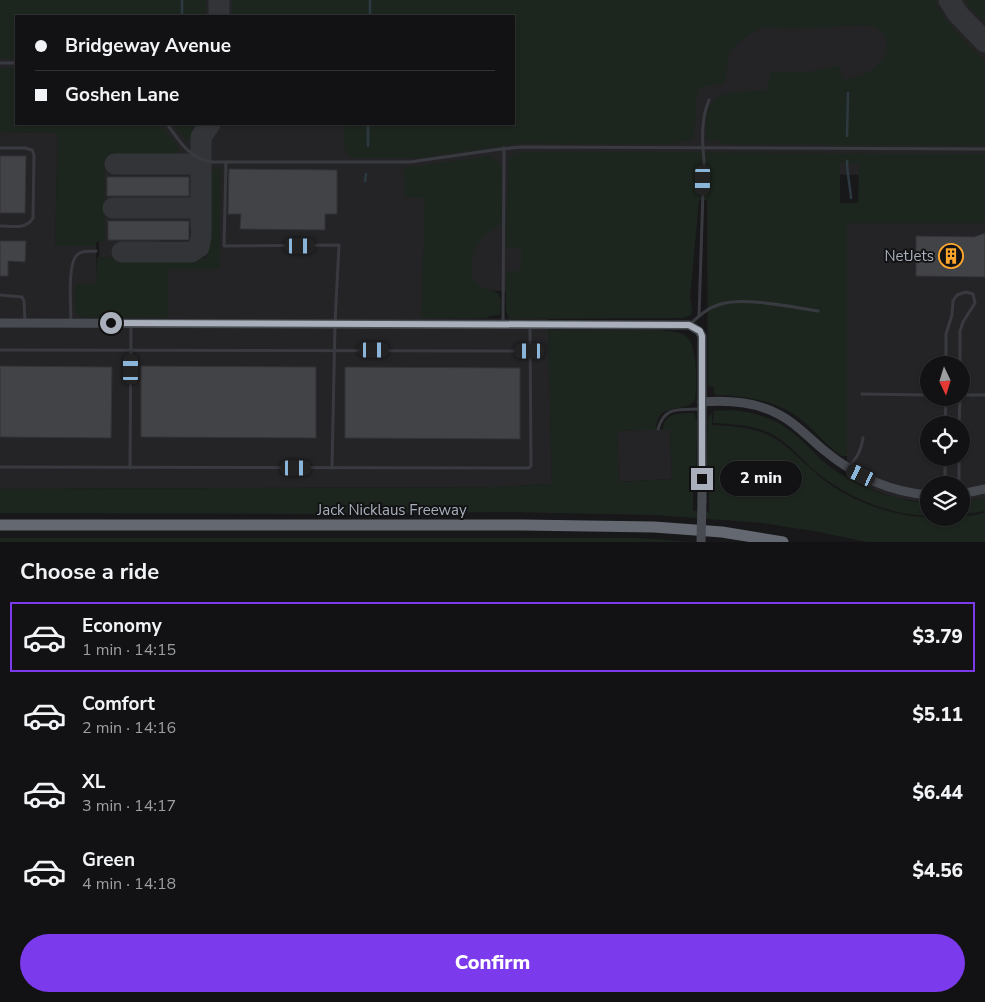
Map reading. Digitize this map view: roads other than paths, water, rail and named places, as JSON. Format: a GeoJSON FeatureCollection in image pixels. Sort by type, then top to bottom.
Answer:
{"type":"FeatureCollection","features":[{"type":"Feature","properties":{"kind":"highway","name":"Jack Nicklaus Freeway"},"geometry":{"type":"LineString","coordinates":[[0,525],[523,525],[645,527],[722,532],[783,542]]}},
{"type":"Feature","properties":{"kind":"street"},"geometry":{"type":"LineString","coordinates":[[0,323],[689,325],[700,331],[703,343],[701,542]]}},
{"type":"Feature","properties":{"kind":"street"},"geometry":{"type":"LineString","coordinates":[[702,405],[727,400],[755,406],[780,415],[802,430],[846,468],[876,482],[911,494],[920,494]]}},
{"type":"Feature","properties":{"kind":"street"},"geometry":{"type":"LineString","coordinates":[[970,492],[985,489]]}},
{"type":"Feature","properties":{"kind":"lane"},"geometry":{"type":"LineString","coordinates":[[0,63],[15,63]]}},
{"type":"Feature","properties":{"kind":"lane"},"geometry":{"type":"LineString","coordinates":[[700,316],[704,110],[709,100]]}},
{"type":"Feature","properties":{"kind":"lane"},"geometry":{"type":"LineString","coordinates":[[168,125],[193,156],[202,160],[226,162],[410,162],[504,148],[985,149]]}},
{"type":"Feature","properties":{"kind":"lane"},"geometry":{"type":"LineString","coordinates":[[0,148],[25,148],[32,150],[34,155],[32,218],[30,223],[24,226],[0,226]]}},
{"type":"Feature","properties":{"kind":"lane"},"geometry":{"type":"LineString","coordinates":[[503,323],[504,148]]}},
{"type":"Feature","properties":{"kind":"lane"},"geometry":{"type":"LineString","coordinates":[[226,162],[224,246],[339,245],[334,350],[332,468]]}},
{"type":"Feature","properties":{"kind":"lane"},"geometry":{"type":"LineString","coordinates":[[71,323],[72,269],[74,260],[77,254],[96,251]]}},
{"type":"Feature","properties":{"kind":"lane"},"geometry":{"type":"LineString","coordinates":[[946,356],[946,334],[952,315],[953,301],[957,295],[966,292],[973,294],[975,303],[963,322],[960,331],[960,356]]}},
{"type":"Feature","properties":{"kind":"lane"},"geometry":{"type":"LineString","coordinates":[[0,295],[17,295],[22,297],[24,301],[25,323]]}},
{"type":"Feature","properties":{"kind":"lane"},"geometry":{"type":"LineString","coordinates":[[689,325],[719,304],[738,301],[818,310]]}},
{"type":"Feature","properties":{"kind":"lane"},"geometry":{"type":"LineString","coordinates":[[130,468],[131,323]]}},
{"type":"Feature","properties":{"kind":"lane"},"geometry":{"type":"LineString","coordinates":[[0,467],[529,468],[531,466],[530,324]]}},
{"type":"Feature","properties":{"kind":"lane"},"geometry":{"type":"LineString","coordinates":[[0,350],[530,351]]}},
{"type":"Feature","properties":{"kind":"lane"},"geometry":{"type":"LineString","coordinates":[[862,394],[920,395]]}},
{"type":"Feature","properties":{"kind":"lane"},"geometry":{"type":"LineString","coordinates":[[970,396],[985,395]]}},
{"type":"Feature","properties":{"kind":"lane"},"geometry":{"type":"LineString","coordinates":[[658,429],[661,418],[668,412],[702,405]]}},
{"type":"Feature","properties":{"kind":"lane"},"geometry":{"type":"LineString","coordinates":[[846,468],[856,458],[861,449],[863,438]]}},
{"type":"Feature","properties":{"kind":"waterway"},"geometry":{"type":"LineString","coordinates":[[182,0],[182,15]]}},
{"type":"Feature","properties":{"kind":"waterway"},"geometry":{"type":"LineString","coordinates":[[370,0],[370,15]]}},
{"type":"Feature","properties":{"kind":"waterway"},"geometry":{"type":"LineString","coordinates":[[847,136],[848,93]]}},
{"type":"Feature","properties":{"kind":"waterway"},"geometry":{"type":"LineString","coordinates":[[368,125],[368,146]]}},
{"type":"Feature","properties":{"kind":"waterway"},"geometry":{"type":"LineString","coordinates":[[847,161],[851,198]]}},
{"type":"Feature","properties":{"kind":"waterway"},"geometry":{"type":"LineString","coordinates":[[365,181],[366,174]]}},
{"type":"Feature","properties":{"kind":"place","name":"NetJets"},"geometry":{"type":"Point","coordinates":[951,256]}}]}
